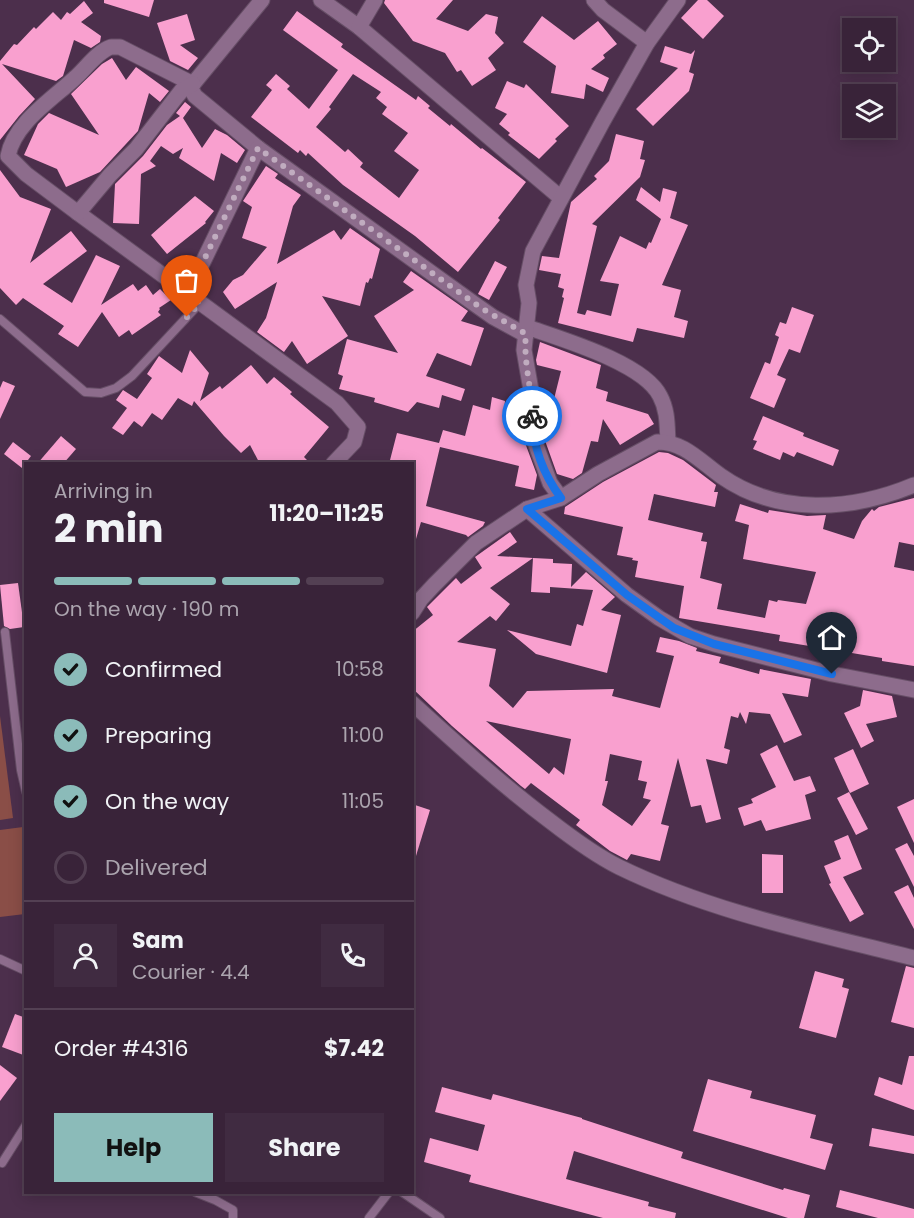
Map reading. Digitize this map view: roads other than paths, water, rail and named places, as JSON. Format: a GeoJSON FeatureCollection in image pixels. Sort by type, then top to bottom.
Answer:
{"type":"FeatureCollection","features":[{"type":"Feature","properties":{"kind":"street"},"geometry":{"type":"LineString","coordinates":[[78,213],[110,175],[136,149],[174,100],[192,84],[262,0]]}},
{"type":"Feature","properties":{"kind":"street"},"geometry":{"type":"LineString","coordinates":[[321,0],[359,27],[561,198]]}},
{"type":"Feature","properties":{"kind":"street"},"geometry":{"type":"LineString","coordinates":[[359,27],[375,0]]}},
{"type":"Feature","properties":{"kind":"street"},"geometry":{"type":"LineString","coordinates":[[594,0],[603,10],[647,43]]}},
{"type":"Feature","properties":{"kind":"street"},"geometry":{"type":"LineString","coordinates":[[561,498],[550,483],[533,437],[532,396],[524,350],[530,303],[526,285],[533,251],[647,43],[678,0]]}},
{"type":"Feature","properties":{"kind":"street"},"geometry":{"type":"LineString","coordinates":[[192,84],[120,47],[112,47],[100,54],[75,79],[38,109],[12,143],[4,158],[336,403],[358,427],[354,442],[335,462]]}},
{"type":"Feature","properties":{"kind":"street"},"geometry":{"type":"LineString","coordinates":[[192,84],[191,89],[195,96],[258,148],[485,311],[526,331],[605,357],[638,373],[652,384],[660,396],[666,412],[668,442]]}},
{"type":"Feature","properties":{"kind":"street"},"geometry":{"type":"LineString","coordinates":[[194,298],[258,148]]}},
{"type":"Feature","properties":{"kind":"street"},"geometry":{"type":"LineString","coordinates":[[414,610],[434,585],[476,543],[527,509],[561,498],[598,474],[657,442],[668,442],[683,448],[741,488],[780,503],[799,506],[850,503],[887,496],[914,485]]}},
{"type":"Feature","properties":{"kind":"street"},"geometry":{"type":"LineString","coordinates":[[527,509],[627,595],[659,618],[690,636],[832,674],[914,690]]}},
{"type":"Feature","properties":{"kind":"street"},"geometry":{"type":"LineString","coordinates":[[414,705],[525,802],[572,837],[618,866],[666,887],[764,921],[914,958]]}},
{"type":"Feature","properties":{"kind":"lane"},"geometry":{"type":"LineString","coordinates":[[0,319],[85,392],[101,393],[116,388],[132,376],[194,298]]}},
{"type":"Feature","properties":{"kind":"lane"},"geometry":{"type":"LineString","coordinates":[[5,632],[24,783]]}},
{"type":"Feature","properties":{"kind":"lane"},"geometry":{"type":"LineString","coordinates":[[0,959],[24,970]]}},
{"type":"Feature","properties":{"kind":"lane"},"geometry":{"type":"LineString","coordinates":[[2,1163],[24,1128]]}},
{"type":"Feature","properties":{"kind":"lane"},"geometry":{"type":"LineString","coordinates":[[200,1194],[233,1210],[233,1218]]}},
{"type":"Feature","properties":{"kind":"lane"},"geometry":{"type":"LineString","coordinates":[[369,1218],[387,1194]]}},
{"type":"Feature","properties":{"kind":"lane"},"geometry":{"type":"LineString","coordinates":[[405,1194],[440,1218]]}}]}
